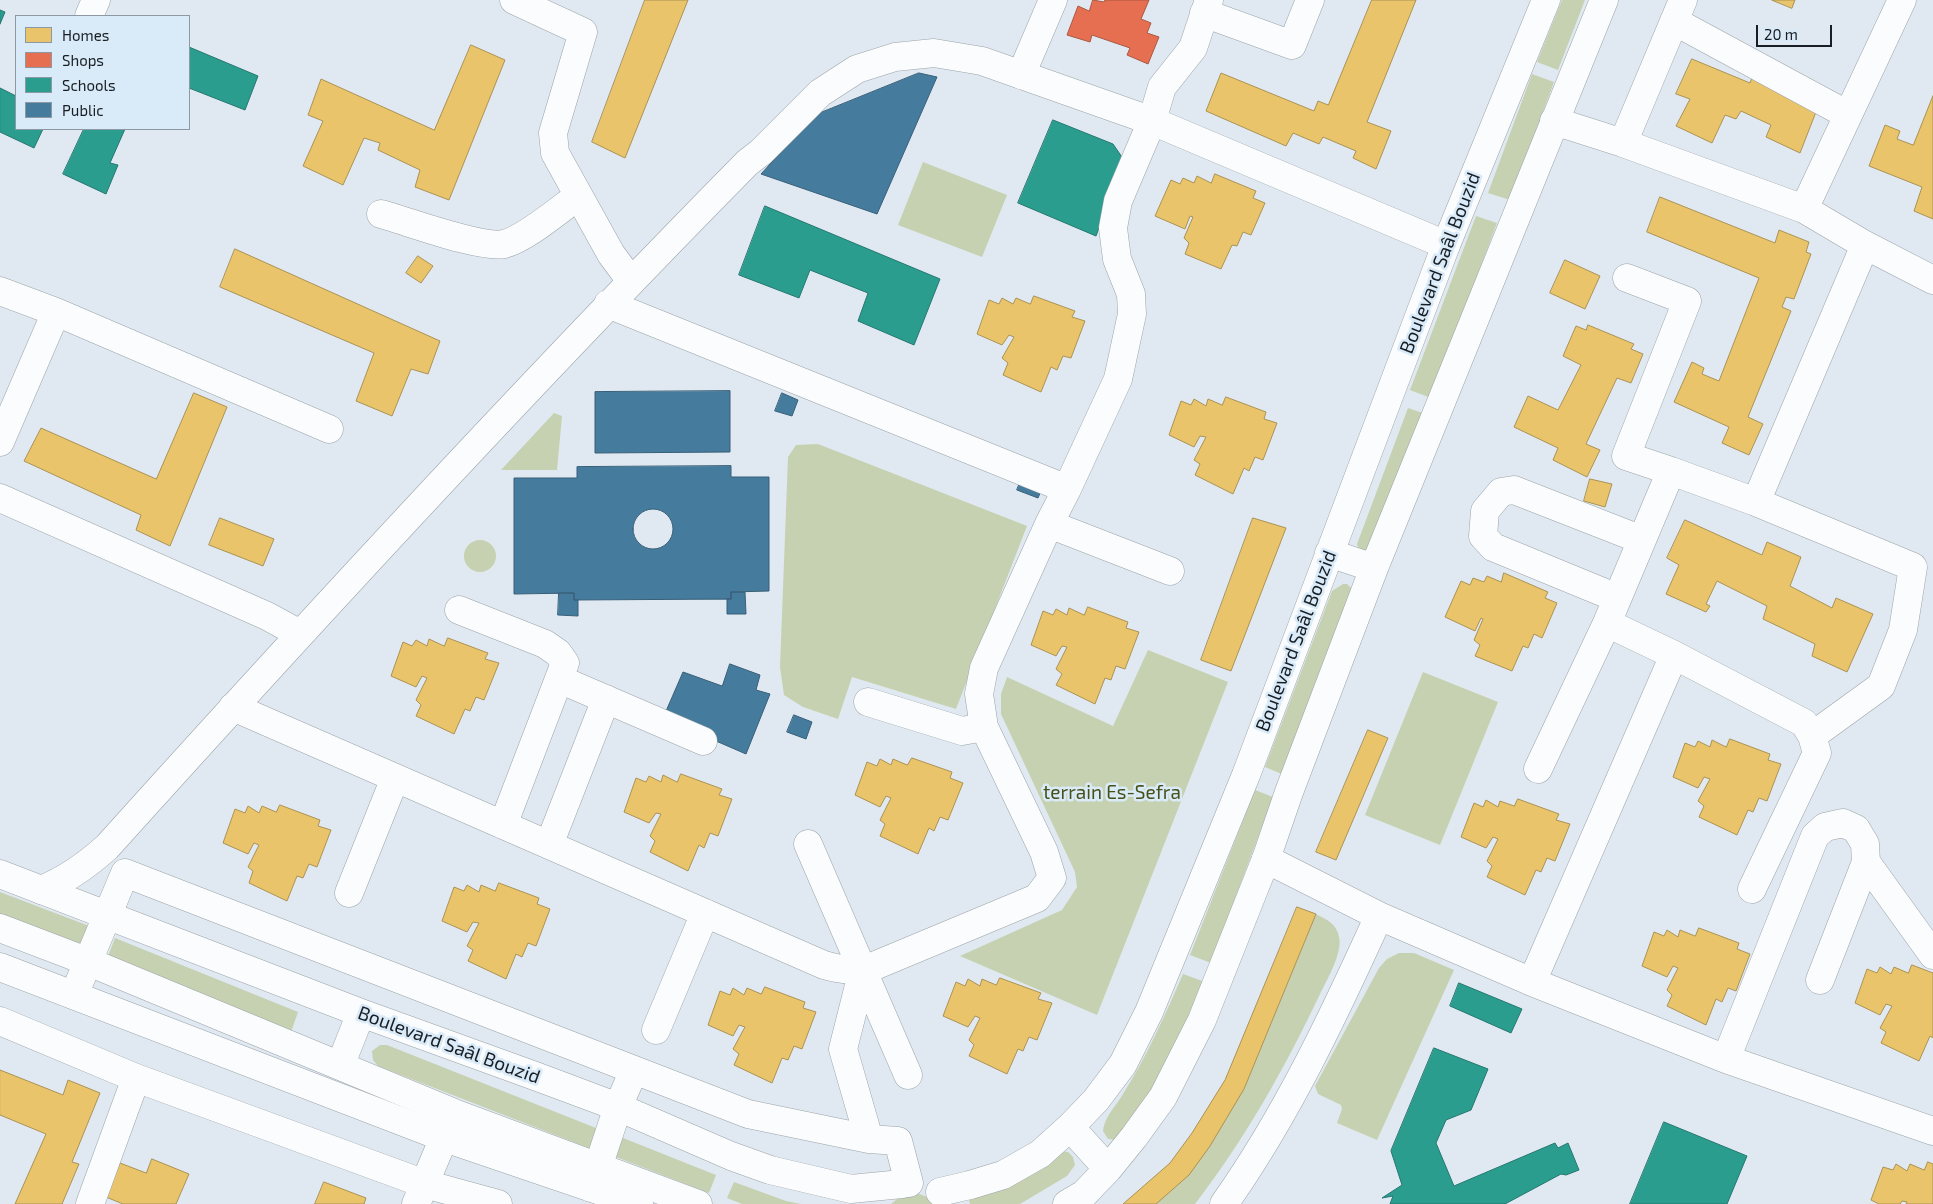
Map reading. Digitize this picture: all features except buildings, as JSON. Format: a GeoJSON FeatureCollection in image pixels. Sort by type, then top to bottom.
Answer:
{"type":"FeatureCollection","features":[{"type":"Feature","properties":{"kind":"street"},"geometry":{"type":"LineString","coordinates":[[89,15],[96,0]]}},
{"type":"Feature","properties":{"kind":"street"},"geometry":{"type":"LineString","coordinates":[[514,0],[583,32],[553,133],[555,153],[611,254],[631,280]]}},
{"type":"Feature","properties":{"kind":"street"},"geometry":{"type":"LineString","coordinates":[[1021,75],[1053,0]]}},
{"type":"Feature","properties":{"kind":"street"},"geometry":{"type":"LineString","coordinates":[[233,707],[824,965],[846,970],[863,970],[1037,898],[1052,878],[1044,852],[984,727],[978,694],[984,668],[1049,524],[1118,380],[1132,314],[1131,294],[1117,259],[1113,228],[1118,201],[1152,121],[1162,87],[1193,48],[1207,7],[1292,45],[1310,0]]}},
{"type":"Feature","properties":{"kind":"street","name":"Boulevard Saâl Bouzid"},"geometry":{"type":"LineString","coordinates":[[0,874],[361,1013],[535,1076],[770,1170],[851,1189],[920,1183],[945,1198],[970,1185],[1003,1175],[1040,1154],[1096,1100],[1123,1064],[1149,1012],[1246,775],[1446,245],[1546,0]]}},
{"type":"Feature","properties":{"kind":"street"},"geometry":{"type":"LineString","coordinates":[[1067,1204],[1084,1194],[1108,1169],[1163,1097],[1202,1020],[1266,859],[1289,792],[1374,568],[1604,0]]}},
{"type":"Feature","properties":{"kind":"street"},"geometry":{"type":"LineString","coordinates":[[1804,210],[1902,0]]}},
{"type":"Feature","properties":{"kind":"street"},"geometry":{"type":"LineString","coordinates":[[1623,143],[1679,10],[1848,115]]}},
{"type":"Feature","properties":{"kind":"street"},"geometry":{"type":"LineString","coordinates":[[40,890],[60,882],[91,862],[107,847],[300,634],[631,280],[747,163],[761,152],[820,93],[857,69],[895,57],[934,53],[982,61],[1152,121],[1446,245]]}},
{"type":"Feature","properties":{"kind":"street"},"geometry":{"type":"LineString","coordinates":[[1554,121],[1623,143],[1804,210],[1933,280]]}},
{"type":"Feature","properties":{"kind":"street"},"geometry":{"type":"LineString","coordinates":[[381,214],[477,242],[503,244],[520,237],[578,196]]}},
{"type":"Feature","properties":{"kind":"street"},"geometry":{"type":"LineString","coordinates":[[1756,502],[1866,245]]}},
{"type":"Feature","properties":{"kind":"street"},"geometry":{"type":"LineString","coordinates":[[1627,278],[1687,301],[1626,456],[1756,502],[1913,566],[1903,630],[1881,686],[1812,736]]}},
{"type":"Feature","properties":{"kind":"street"},"geometry":{"type":"LineString","coordinates":[[0,290],[56,312],[329,429]]}},
{"type":"Feature","properties":{"kind":"street"},"geometry":{"type":"LineString","coordinates":[[608,304],[1067,489]]}},
{"type":"Feature","properties":{"kind":"street"},"geometry":{"type":"LineString","coordinates":[[0,442],[56,312]]}},
{"type":"Feature","properties":{"kind":"street"},"geometry":{"type":"LineString","coordinates":[[1538,770],[1612,611],[1671,471]]}},
{"type":"Feature","properties":{"kind":"street"},"geometry":{"type":"LineString","coordinates":[[1642,540],[1514,490],[1501,492],[1486,511],[1483,536],[1493,547],[1612,611],[1674,655],[1804,723],[1812,736],[1817,753],[1752,889]]}},
{"type":"Feature","properties":{"kind":"street"},"geometry":{"type":"LineString","coordinates":[[0,498],[267,616],[300,634]]}},
{"type":"Feature","properties":{"kind":"street"},"geometry":{"type":"LineString","coordinates":[[1049,524],[1170,571]]}},
{"type":"Feature","properties":{"kind":"street"},"geometry":{"type":"LineString","coordinates":[[1330,553],[1374,568]]}},
{"type":"Feature","properties":{"kind":"street"},"geometry":{"type":"LineString","coordinates":[[458,610],[545,644],[558,652],[565,664],[503,825]]}},
{"type":"Feature","properties":{"kind":"street"},"geometry":{"type":"LineString","coordinates":[[1532,982],[1674,655]]}},
{"type":"Feature","properties":{"kind":"street"},"geometry":{"type":"LineString","coordinates":[[559,679],[703,741]]}},
{"type":"Feature","properties":{"kind":"street"},"geometry":{"type":"LineString","coordinates":[[550,845],[606,698]]}},
{"type":"Feature","properties":{"kind":"street"},"geometry":{"type":"LineString","coordinates":[[868,702],[962,731],[984,727]]}},
{"type":"Feature","properties":{"kind":"street"},"geometry":{"type":"LineString","coordinates":[[349,893],[395,778]]}},
{"type":"Feature","properties":{"kind":"street"},"geometry":{"type":"LineString","coordinates":[[1726,1059],[1815,836],[1824,826],[1843,822],[1856,829],[1865,844],[1866,862],[1820,980]]}},
{"type":"Feature","properties":{"kind":"street"},"geometry":{"type":"LineString","coordinates":[[808,844],[908,1076]]}},
{"type":"Feature","properties":{"kind":"street"},"geometry":{"type":"LineString","coordinates":[[104,915],[107,847]]}},
{"type":"Feature","properties":{"kind":"street"},"geometry":{"type":"LineString","coordinates":[[1266,859],[1379,916],[1532,982],[1726,1059],[1933,1131]]}},
{"type":"Feature","properties":{"kind":"street"},"geometry":{"type":"LineString","coordinates":[[1866,862],[1933,955]]}},
{"type":"Feature","properties":{"kind":"street"},"geometry":{"type":"LineString","coordinates":[[74,995],[89,962],[104,915],[125,873],[748,1114],[869,1139],[898,1141],[906,1184],[890,1190],[878,1204]]}},
{"type":"Feature","properties":{"kind":"street"},"geometry":{"type":"LineString","coordinates":[[656,1030],[704,913]]}},
{"type":"Feature","properties":{"kind":"street"},"geometry":{"type":"LineString","coordinates":[[1224,1204],[1266,1141],[1301,1080],[1379,916]]}},
{"type":"Feature","properties":{"kind":"street"},"geometry":{"type":"LineString","coordinates":[[0,928],[89,962],[454,1113],[592,1186],[698,1204]]}},
{"type":"Feature","properties":{"kind":"street"},"geometry":{"type":"LineString","coordinates":[[0,967],[445,1138],[592,1186],[639,1204]]}},
{"type":"Feature","properties":{"kind":"street"},"geometry":{"type":"LineString","coordinates":[[863,970],[843,1049],[869,1139]]}},
{"type":"Feature","properties":{"kind":"street"},"geometry":{"type":"LineString","coordinates":[[340,1066],[361,1013]]}},
{"type":"Feature","properties":{"kind":"street"},"geometry":{"type":"LineString","coordinates":[[0,1021],[420,1194],[498,1204]]}},
{"type":"Feature","properties":{"kind":"street"},"geometry":{"type":"LineString","coordinates":[[592,1186],[618,1108],[634,1070]]}},
{"type":"Feature","properties":{"kind":"street"},"geometry":{"type":"LineString","coordinates":[[90,1204],[136,1078]]}},
{"type":"Feature","properties":{"kind":"street"},"geometry":{"type":"LineString","coordinates":[[420,1194],[454,1113]]}},
{"type":"Feature","properties":{"kind":"street"},"geometry":{"type":"LineString","coordinates":[[1070,1127],[1108,1169]]}},
{"type":"Feature","properties":{"kind":"green space"},"geometry":{"type":"Polygon","coordinates":[[[1562,0],[1585,0],[1558,70],[1537,62],[1562,0]]]}},
{"type":"Feature","properties":{"kind":"green space"},"geometry":{"type":"Polygon","coordinates":[[[1532,74],[1554,82],[1510,200],[1488,193],[1532,74]]]}},
{"type":"Feature","properties":{"kind":"green space"},"geometry":{"type":"Polygon","coordinates":[[[923,162],[1007,195],[982,257],[898,225],[923,162]]]}},
{"type":"Feature","properties":{"kind":"green space"},"geometry":{"type":"Polygon","coordinates":[[[1476,216],[1497,223],[1431,398],[1410,390],[1476,216]]]}},
{"type":"Feature","properties":{"kind":"green space"},"geometry":{"type":"Polygon","coordinates":[[[1408,408],[1426,414],[1369,554],[1359,550],[1357,544],[1408,408]]]}},
{"type":"Feature","properties":{"kind":"green space"},"geometry":{"type":"Polygon","coordinates":[[[554,413],[562,416],[557,470],[501,470],[554,413]]]}},
{"type":"Feature","properties":{"kind":"green space"},"geometry":{"type":"Polygon","coordinates":[[[818,444],[1027,526],[956,709],[852,677],[838,719],[803,707],[784,695],[780,667],[788,457],[796,445],[818,444]]]}},
{"type":"Feature","properties":{"kind":"green space"},"geometry":{"type":"Polygon","coordinates":[[[480,540],[492,544],[496,556],[492,568],[480,572],[468,568],[464,556],[468,544],[480,540]]]}},
{"type":"Feature","properties":{"kind":"green space"},"geometry":{"type":"Polygon","coordinates":[[[1343,584],[1347,584],[1353,590],[1284,775],[1265,767],[1332,591],[1343,584]]]}},
{"type":"Feature","properties":{"kind":"green space","name":"terrain Es-Sefra"},"geometry":{"type":"Polygon","coordinates":[[[1148,650],[1228,682],[1097,1015],[960,956],[1062,910],[1077,887],[1075,872],[1001,714],[1001,694],[1007,677],[1113,726],[1148,650]]]}},
{"type":"Feature","properties":{"kind":"green space"},"geometry":{"type":"Polygon","coordinates":[[[1423,672],[1498,702],[1440,845],[1365,815],[1423,672]]]}},
{"type":"Feature","properties":{"kind":"green space"},"geometry":{"type":"Polygon","coordinates":[[[1255,790],[1273,797],[1211,963],[1190,955],[1255,790]]]}},
{"type":"Feature","properties":{"kind":"green space"},"geometry":{"type":"Polygon","coordinates":[[[0,892],[97,929],[89,949],[0,916],[0,892]]]}},
{"type":"Feature","properties":{"kind":"green space"},"geometry":{"type":"Polygon","coordinates":[[[1316,914],[1324,918],[1338,932],[1339,950],[1330,974],[1307,1022],[1278,1076],[1231,1154],[1195,1204],[1156,1204],[1244,1089],[1316,914]]]}},
{"type":"Feature","properties":{"kind":"green space"},"geometry":{"type":"Polygon","coordinates":[[[115,938],[298,1012],[291,1032],[108,956],[115,938]]]}},
{"type":"Feature","properties":{"kind":"green space"},"geometry":{"type":"Polygon","coordinates":[[[1399,953],[1414,953],[1454,970],[1377,1140],[1337,1123],[1342,1109],[1341,1105],[1318,1094],[1315,1086],[1379,968],[1387,959],[1399,953]]]}},
{"type":"Feature","properties":{"kind":"green space"},"geometry":{"type":"Polygon","coordinates":[[[1183,974],[1205,982],[1171,1061],[1117,1140],[1108,1139],[1103,1131],[1106,1121],[1140,1065],[1183,974]]]}},
{"type":"Feature","properties":{"kind":"green space"},"geometry":{"type":"Polygon","coordinates":[[[380,1045],[387,1045],[601,1130],[594,1150],[378,1066],[373,1060],[372,1051],[380,1045]]]}},
{"type":"Feature","properties":{"kind":"green space"},"geometry":{"type":"Polygon","coordinates":[[[618,1136],[716,1175],[709,1193],[611,1155],[618,1136]]]}},
{"type":"Feature","properties":{"kind":"green space"},"geometry":{"type":"Polygon","coordinates":[[[1060,1151],[1068,1152],[1073,1157],[1075,1165],[1067,1176],[1020,1204],[970,1204],[968,1196],[1060,1151]]]}},
{"type":"Feature","properties":{"kind":"green space"},"geometry":{"type":"Polygon","coordinates":[[[734,1182],[786,1201],[801,1204],[742,1204],[727,1198],[734,1182]]]}},
{"type":"Feature","properties":{"kind":"green space"},"geometry":{"type":"Polygon","coordinates":[[[911,1193],[925,1196],[936,1204],[891,1204],[902,1195],[911,1193]]]}}]}
